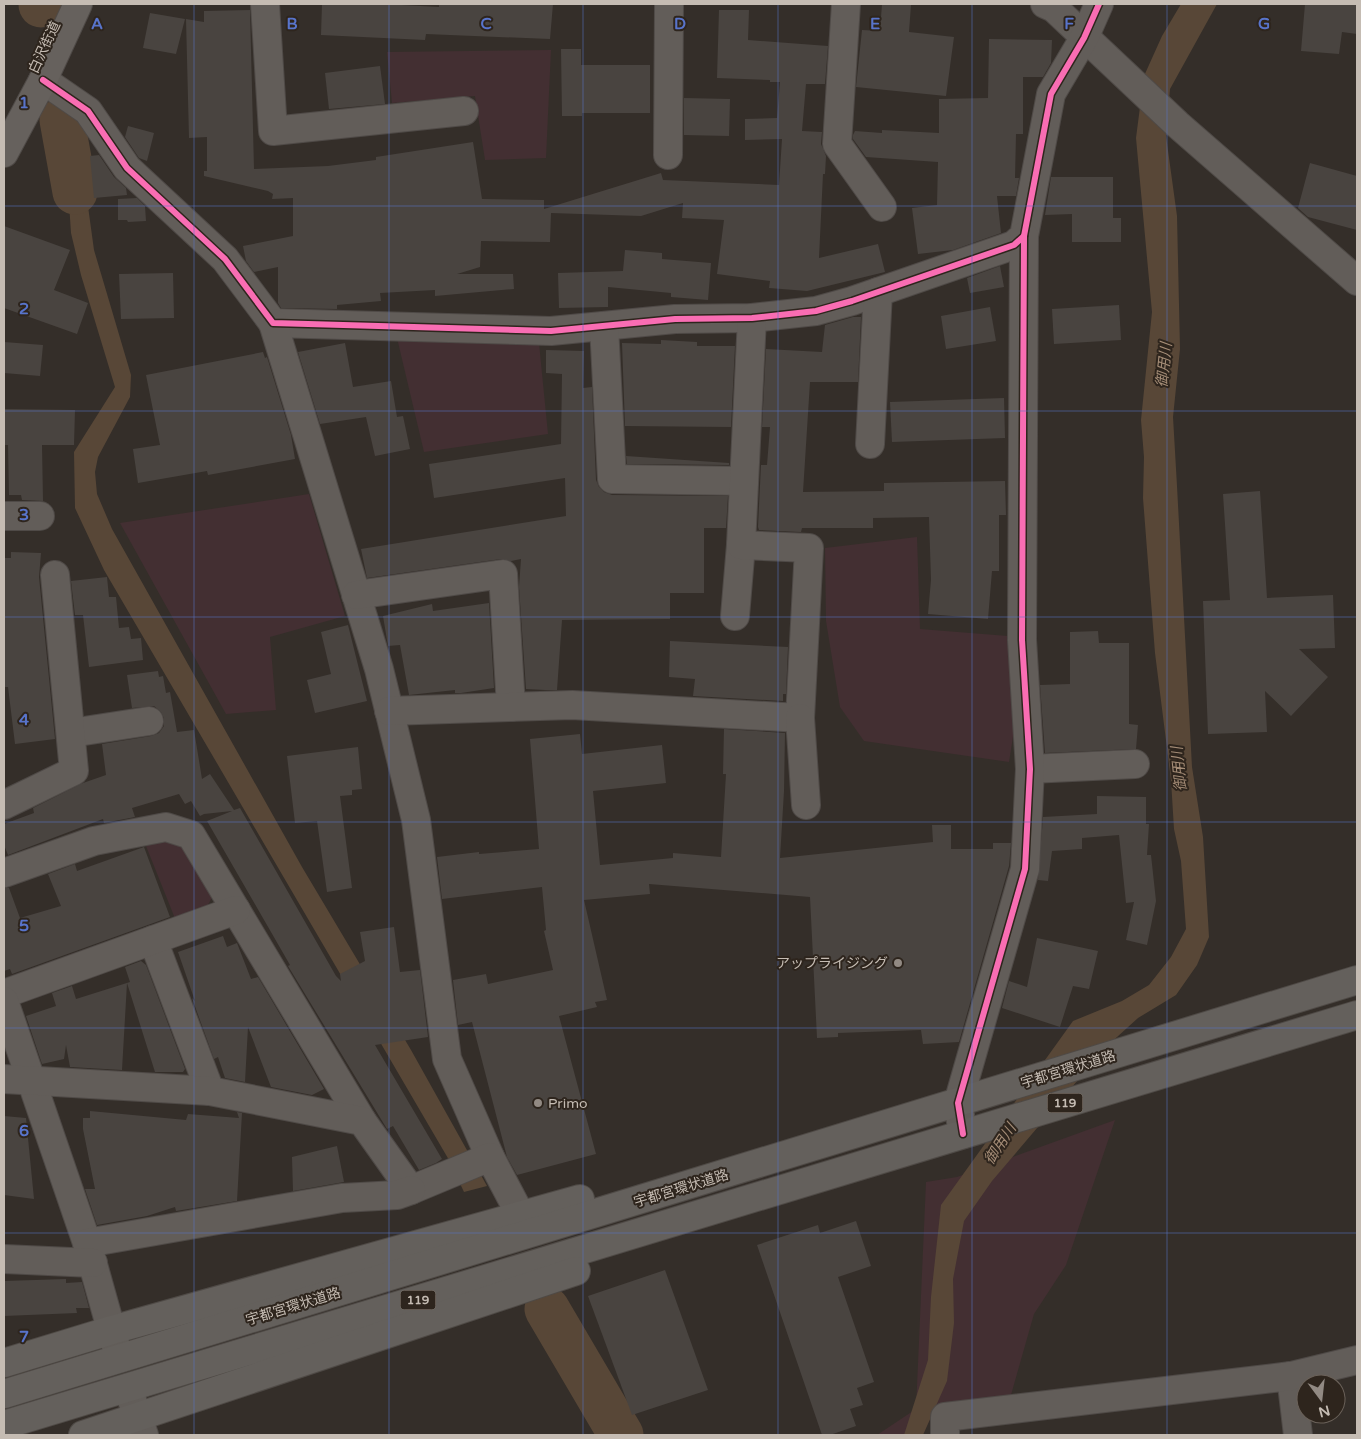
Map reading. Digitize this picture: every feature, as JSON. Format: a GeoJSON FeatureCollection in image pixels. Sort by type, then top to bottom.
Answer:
{"type":"FeatureCollection","features":[{"type":"Feature","properties":{"kind":"highway","name":"宇都宮環状道路"},"geometry":{"type":"LineString","coordinates":[[4,1394],[1357,980]]}},
{"type":"Feature","properties":{"kind":"highway","name":"119"},"geometry":{"type":"LineString","coordinates":[[4,1425],[1357,1016]]}},
{"type":"Feature","properties":{"kind":"highway","name":"119"},"geometry":{"type":"LineString","coordinates":[[83,1435],[626,1254],[832,1174]]}},
{"type":"Feature","properties":{"kind":"highway"},"geometry":{"type":"LineString","coordinates":[[4,1363],[113,1336],[609,1191],[619,1207]]}},
{"type":"Feature","properties":{"kind":"main road","name":"白沢街道"},"geometry":{"type":"LineString","coordinates":[[7,137],[43,80],[78,4]]}},
{"type":"Feature","properties":{"kind":"street"},"geometry":{"type":"LineString","coordinates":[[264,4],[273,131],[464,111]]}},
{"type":"Feature","properties":{"kind":"street"},"geometry":{"type":"LineString","coordinates":[[668,155],[669,4]]}},
{"type":"Feature","properties":{"kind":"street"},"geometry":{"type":"LineString","coordinates":[[846,4],[837,144],[882,208]]}},
{"type":"Feature","properties":{"kind":"street"},"geometry":{"type":"LineString","coordinates":[[1045,4],[1054,8],[1177,124],[1357,281]]}},
{"type":"Feature","properties":{"kind":"street"},"geometry":{"type":"LineString","coordinates":[[963,1134],[958,1103],[1025,869],[1030,769],[1022,640],[1024,236],[1051,94],[1084,38],[1099,4]]}},
{"type":"Feature","properties":{"kind":"street"},"geometry":{"type":"LineString","coordinates":[[43,80],[88,110],[127,168],[225,259],[273,323],[356,596],[389,711],[416,820],[447,1059],[485,1160],[521,1216]]}},
{"type":"Feature","properties":{"kind":"street"},"geometry":{"type":"LineString","coordinates":[[273,323],[551,331],[675,319],[752,318],[816,311],[878,292],[1014,245],[1024,236]]}},
{"type":"Feature","properties":{"kind":"street"},"geometry":{"type":"LineString","coordinates":[[870,444],[878,292]]}},
{"type":"Feature","properties":{"kind":"street"},"geometry":{"type":"LineString","coordinates":[[735,616],[741,545],[752,318]]}},
{"type":"Feature","properties":{"kind":"street"},"geometry":{"type":"LineString","coordinates":[[604,326],[612,479],[744,481]]}},
{"type":"Feature","properties":{"kind":"street"},"geometry":{"type":"LineString","coordinates":[[4,516],[40,516]]}},
{"type":"Feature","properties":{"kind":"street"},"geometry":{"type":"LineString","coordinates":[[741,545],[810,548],[800,718],[806,805]]}},
{"type":"Feature","properties":{"kind":"street"},"geometry":{"type":"LineString","coordinates":[[356,596],[503,574],[511,707]]}},
{"type":"Feature","properties":{"kind":"street"},"geometry":{"type":"LineString","coordinates":[[4,805],[74,771],[55,575]]}},
{"type":"Feature","properties":{"kind":"street"},"geometry":{"type":"LineString","coordinates":[[389,711],[572,705],[800,718]]}},
{"type":"Feature","properties":{"kind":"street"},"geometry":{"type":"LineString","coordinates":[[71,733],[150,721]]}},
{"type":"Feature","properties":{"kind":"street"},"geometry":{"type":"LineString","coordinates":[[1030,769],[1135,764]]}},
{"type":"Feature","properties":{"kind":"street"},"geometry":{"type":"LineString","coordinates":[[4,873],[94,841],[166,827],[191,835],[362,1121],[411,1190]]}},
{"type":"Feature","properties":{"kind":"street"},"geometry":{"type":"LineString","coordinates":[[4,994],[236,910]]}},
{"type":"Feature","properties":{"kind":"street"},"geometry":{"type":"LineString","coordinates":[[153,940],[210,1091]]}},
{"type":"Feature","properties":{"kind":"street"},"geometry":{"type":"LineString","coordinates":[[4,1001],[90,1253],[113,1336]]}},
{"type":"Feature","properties":{"kind":"street"},"geometry":{"type":"LineString","coordinates":[[4,1079],[210,1091],[362,1121]]}},
{"type":"Feature","properties":{"kind":"street"},"geometry":{"type":"LineString","coordinates":[[4,1259],[90,1253],[342,1198],[397,1195],[485,1160]]}},
{"type":"Feature","properties":{"kind":"street"},"geometry":{"type":"LineString","coordinates":[[945,1435],[945,1417],[1291,1376],[1357,1360]]}},
{"type":"Feature","properties":{"kind":"street"},"geometry":{"type":"LineString","coordinates":[[1291,1376],[1298,1435]]}},
{"type":"Feature","properties":{"kind":"shaded area"},"geometry":{"type":"Polygon","coordinates":[[[551,50],[546,158],[485,160],[475,96],[392,103],[387,52],[551,50]]]}},
{"type":"Feature","properties":{"kind":"shaded area"},"geometry":{"type":"Polygon","coordinates":[[[397,338],[539,343],[548,434],[424,452],[397,338]]]}},
{"type":"Feature","properties":{"kind":"shaded area"},"geometry":{"type":"Polygon","coordinates":[[[309,494],[345,616],[270,637],[276,710],[226,714],[120,523],[309,494]]]}},
{"type":"Feature","properties":{"kind":"shaded area"},"geometry":{"type":"Polygon","coordinates":[[[917,537],[920,629],[1008,636],[1016,718],[1009,762],[864,741],[840,707],[826,621],[825,548],[917,537]]]}},
{"type":"Feature","properties":{"kind":"shaded area"},"geometry":{"type":"Polygon","coordinates":[[[170,837],[188,846],[214,893],[206,909],[176,921],[144,841],[170,837]]]}},
{"type":"Feature","properties":{"kind":"shaded area"},"geometry":{"type":"Polygon","coordinates":[[[1115,1120],[1066,1265],[1034,1314],[1009,1402],[934,1411],[922,1435],[877,1435],[916,1409],[926,1182],[957,1177],[1115,1120]]]}},
{"type":"Feature","properties":{"kind":"water","name":"御用川"},"geometry":{"type":"Polygon","coordinates":[[[1181,4],[1217,4],[1170,89],[1166,136],[1177,216],[1180,349],[1173,417],[1192,767],[1203,837],[1209,937],[1197,965],[1176,995],[1138,1018],[1106,1047],[992,1181],[964,1221],[953,1279],[954,1323],[947,1381],[923,1435],[904,1435],[928,1360],[931,1297],[941,1205],[1073,1021],[1122,1001],[1149,985],[1171,957],[1186,929],[1181,861],[1174,829],[1171,780],[1155,653],[1143,498],[1144,457],[1141,420],[1152,312],[1136,138],[1144,76],[1162,36],[1181,4]]]}},
{"type":"Feature","properties":{"kind":"water"},"geometry":{"type":"Polygon","coordinates":[[[76,119],[94,250],[131,375],[130,397],[98,457],[95,472],[97,494],[112,529],[302,867],[411,1050],[487,1186],[464,1192],[449,1160],[104,570],[75,508],[74,452],[115,387],[81,275],[71,233],[69,203],[54,141],[76,119]]]}},
{"type":"Feature","properties":{"kind":"water"},"geometry":{"type":"Polygon","coordinates":[[[564,1314],[600,1385],[632,1435],[607,1435],[590,1415],[539,1322],[564,1314]]]}},
{"type":"Feature","properties":{"kind":"building"},"geometry":{"type":"Polygon","coordinates":[[[322,4],[383,4],[439,7],[439,4],[553,4],[550,39],[426,34],[425,40],[321,35],[322,4]]]}},
{"type":"Feature","properties":{"kind":"building"},"geometry":{"type":"Polygon","coordinates":[[[882,4],[911,5],[909,32],[954,37],[946,96],[856,87],[862,30],[880,31],[882,4]]]}},
{"type":"Feature","properties":{"kind":"building"},"geometry":{"type":"Polygon","coordinates":[[[1305,4],[1357,4],[1357,34],[1342,32],[1339,54],[1301,51],[1305,4]]]}},
{"type":"Feature","properties":{"kind":"building"},"geometry":{"type":"Polygon","coordinates":[[[250,10],[254,169],[328,166],[376,160],[376,157],[473,142],[482,199],[544,200],[544,209],[661,173],[663,180],[779,185],[782,139],[745,140],[745,119],[777,118],[780,82],[717,78],[719,10],[749,10],[748,40],[828,46],[825,84],[806,84],[802,131],[822,132],[821,144],[826,156],[825,174],[823,174],[819,258],[878,244],[885,272],[807,291],[769,288],[770,281],[717,274],[724,220],[682,218],[683,203],[641,216],[551,213],[550,242],[481,241],[480,267],[457,274],[513,274],[514,289],[435,296],[435,290],[380,293],[381,301],[337,305],[337,309],[281,308],[278,303],[278,267],[254,272],[246,261],[243,246],[293,236],[293,198],[272,199],[273,194],[268,191],[204,176],[204,171],[207,171],[207,137],[189,138],[186,19],[204,22],[204,11],[250,10]]]}},
{"type":"Feature","properties":{"kind":"building"},"geometry":{"type":"Polygon","coordinates":[[[150,13],[185,19],[176,54],[143,48],[150,13]]]}},
{"type":"Feature","properties":{"kind":"building"},"geometry":{"type":"Polygon","coordinates":[[[989,39],[1052,40],[1051,63],[1043,77],[1023,77],[1023,134],[1016,134],[1015,178],[1019,178],[1016,196],[997,196],[1001,233],[953,250],[918,254],[912,208],[937,205],[938,162],[866,157],[853,139],[853,135],[855,131],[882,133],[882,130],[939,133],[939,99],[988,98],[989,39]]]}},
{"type":"Feature","properties":{"kind":"building"},"geometry":{"type":"Polygon","coordinates":[[[561,49],[581,49],[581,65],[650,65],[650,113],[582,113],[582,116],[562,116],[561,49]]]}},
{"type":"Feature","properties":{"kind":"building"},"geometry":{"type":"Polygon","coordinates":[[[380,66],[385,104],[329,109],[325,73],[380,66]]]}},
{"type":"Feature","properties":{"kind":"building"},"geometry":{"type":"Polygon","coordinates":[[[684,98],[730,99],[729,136],[684,135],[684,98]]]}},
{"type":"Feature","properties":{"kind":"building"},"geometry":{"type":"Polygon","coordinates":[[[128,126],[154,133],[147,161],[139,158],[125,137],[128,126]]]}},
{"type":"Feature","properties":{"kind":"building"},"geometry":{"type":"Polygon","coordinates":[[[99,155],[114,177],[126,188],[127,195],[94,198],[90,156],[99,155]]]}},
{"type":"Feature","properties":{"kind":"building"},"geometry":{"type":"Polygon","coordinates":[[[1310,163],[1357,176],[1357,230],[1308,217],[1298,208],[1310,163]]]}},
{"type":"Feature","properties":{"kind":"building"},"geometry":{"type":"Polygon","coordinates":[[[1051,177],[1113,177],[1113,218],[1121,218],[1121,242],[1072,242],[1072,214],[1045,215],[1051,177]]]}},
{"type":"Feature","properties":{"kind":"building"},"geometry":{"type":"Polygon","coordinates":[[[137,198],[145,206],[146,221],[128,222],[127,220],[118,220],[118,199],[137,198]]]}},
{"type":"Feature","properties":{"kind":"building"},"geometry":{"type":"Polygon","coordinates":[[[4,226],[70,250],[54,290],[88,303],[77,334],[4,308],[4,226]]]}},
{"type":"Feature","properties":{"kind":"building"},"geometry":{"type":"Polygon","coordinates":[[[625,250],[662,253],[662,259],[711,263],[708,300],[671,297],[671,293],[608,287],[608,307],[559,308],[558,273],[623,271],[625,250]]]}},
{"type":"Feature","properties":{"kind":"building"},"geometry":{"type":"Polygon","coordinates":[[[1000,266],[1004,287],[970,293],[967,278],[1000,266]]]}},
{"type":"Feature","properties":{"kind":"building"},"geometry":{"type":"Polygon","coordinates":[[[173,273],[174,318],[121,319],[119,274],[173,273]]]}},
{"type":"Feature","properties":{"kind":"building"},"geometry":{"type":"Polygon","coordinates":[[[1119,305],[1121,340],[1054,344],[1052,309],[1119,305]]]}},
{"type":"Feature","properties":{"kind":"building"},"geometry":{"type":"Polygon","coordinates":[[[990,307],[996,341],[946,349],[941,316],[990,307]]]}},
{"type":"Feature","properties":{"kind":"building"},"geometry":{"type":"Polygon","coordinates":[[[853,317],[861,317],[858,382],[810,382],[803,492],[884,491],[884,483],[1005,481],[1006,515],[999,515],[999,571],[992,571],[988,619],[928,614],[931,580],[929,517],[873,518],[873,528],[802,528],[801,532],[759,530],[761,465],[767,465],[770,427],[762,427],[766,349],[822,352],[825,325],[853,317]]]}},
{"type":"Feature","properties":{"kind":"building"},"geometry":{"type":"Polygon","coordinates":[[[661,340],[697,342],[697,346],[735,346],[731,427],[625,426],[622,343],[661,344],[661,340]]]}},
{"type":"Feature","properties":{"kind":"building"},"geometry":{"type":"Polygon","coordinates":[[[4,342],[43,345],[40,376],[4,373],[4,342]]]}},
{"type":"Feature","properties":{"kind":"building"},"geometry":{"type":"Polygon","coordinates":[[[345,343],[353,387],[391,381],[397,417],[403,416],[410,449],[375,456],[366,417],[320,424],[298,352],[345,343]]]}},
{"type":"Feature","properties":{"kind":"building"},"geometry":{"type":"Polygon","coordinates":[[[546,350],[584,351],[583,388],[592,387],[596,480],[604,492],[612,495],[728,496],[726,528],[704,528],[704,593],[670,593],[670,619],[562,620],[557,690],[526,689],[519,587],[521,559],[511,561],[501,559],[367,578],[361,549],[566,516],[565,478],[434,498],[429,464],[561,444],[562,374],[546,373],[546,350]]]}},
{"type":"Feature","properties":{"kind":"building"},"geometry":{"type":"Polygon","coordinates":[[[263,352],[265,358],[267,357],[291,435],[295,459],[208,475],[207,471],[138,483],[133,449],[160,445],[146,375],[263,352]]]}},
{"type":"Feature","properties":{"kind":"building"},"geometry":{"type":"Polygon","coordinates":[[[1004,398],[1005,438],[892,442],[890,402],[1004,398]]]}},
{"type":"Feature","properties":{"kind":"building"},"geometry":{"type":"Polygon","coordinates":[[[4,409],[75,410],[74,445],[42,445],[43,501],[22,500],[21,495],[9,495],[8,445],[4,445],[4,409]]]}},
{"type":"Feature","properties":{"kind":"building"},"geometry":{"type":"Polygon","coordinates":[[[626,456],[729,463],[729,465],[627,464],[626,456]]]}},
{"type":"Feature","properties":{"kind":"building"},"geometry":{"type":"Polygon","coordinates":[[[1260,491],[1267,598],[1333,595],[1335,648],[1299,649],[1328,677],[1291,716],[1265,691],[1267,732],[1208,734],[1203,601],[1230,600],[1223,494],[1260,491]]]}},
{"type":"Feature","properties":{"kind":"building"},"geometry":{"type":"Polygon","coordinates":[[[11,552],[41,553],[39,577],[55,739],[15,744],[8,687],[4,687],[4,558],[11,558],[11,552]]]}},
{"type":"Feature","properties":{"kind":"building"},"geometry":{"type":"Polygon","coordinates":[[[107,577],[109,597],[116,597],[119,628],[129,627],[131,639],[141,638],[143,660],[89,667],[83,615],[75,615],[71,581],[107,577]]]}},
{"type":"Feature","properties":{"kind":"building"},"geometry":{"type":"Polygon","coordinates":[[[489,603],[494,688],[461,693],[455,693],[455,690],[409,695],[400,645],[388,646],[383,616],[432,604],[433,611],[489,603]]]}},
{"type":"Feature","properties":{"kind":"building"},"geometry":{"type":"Polygon","coordinates":[[[348,625],[367,701],[315,713],[307,680],[331,674],[321,632],[348,625]]]}},
{"type":"Feature","properties":{"kind":"building"},"geometry":{"type":"Polygon","coordinates":[[[1098,631],[1099,643],[1129,643],[1129,724],[1138,725],[1136,749],[1045,753],[1040,685],[1070,684],[1070,632],[1098,631]]]}},
{"type":"Feature","properties":{"kind":"building"},"geometry":{"type":"Polygon","coordinates":[[[670,641],[788,647],[786,694],[783,694],[783,701],[693,696],[695,679],[669,677],[670,641]]]}},
{"type":"Feature","properties":{"kind":"building"},"geometry":{"type":"Polygon","coordinates":[[[158,671],[159,677],[163,676],[166,693],[170,692],[177,732],[194,730],[202,779],[210,774],[234,810],[240,808],[336,976],[341,981],[340,974],[365,961],[360,932],[394,927],[400,972],[420,970],[428,1037],[375,1045],[442,1159],[436,1163],[419,1170],[393,1126],[387,1129],[288,966],[290,965],[207,821],[232,811],[200,816],[191,801],[185,804],[179,794],[132,808],[135,817],[104,823],[103,819],[8,855],[4,845],[4,824],[34,813],[33,808],[83,783],[106,775],[102,744],[159,733],[164,726],[164,718],[161,712],[154,706],[132,708],[127,675],[158,671]]]}},
{"type":"Feature","properties":{"kind":"building"},"geometry":{"type":"Polygon","coordinates":[[[724,729],[785,733],[780,858],[933,842],[932,825],[951,825],[951,849],[993,849],[993,843],[1011,843],[1009,866],[959,1042],[923,1044],[921,1030],[838,1033],[838,1037],[817,1038],[810,897],[649,884],[650,894],[584,900],[607,1000],[595,1002],[597,1007],[559,1016],[596,1154],[517,1175],[507,1157],[472,1022],[458,1025],[453,980],[486,974],[488,984],[553,970],[544,931],[546,930],[542,887],[442,899],[437,857],[479,852],[479,854],[539,849],[530,739],[580,734],[582,754],[662,745],[666,783],[593,791],[600,865],[673,858],[673,853],[721,857],[726,774],[723,774],[724,729]]]}},
{"type":"Feature","properties":{"kind":"building"},"geometry":{"type":"Polygon","coordinates":[[[358,747],[362,789],[352,790],[352,795],[340,796],[352,888],[327,892],[317,821],[295,823],[287,756],[358,747]]]}},
{"type":"Feature","properties":{"kind":"building"},"geometry":{"type":"Polygon","coordinates":[[[1097,796],[1146,797],[1146,824],[1149,824],[1147,855],[1151,855],[1156,901],[1147,945],[1126,940],[1134,902],[1126,903],[1119,835],[1082,838],[1082,849],[1052,851],[1048,881],[1038,880],[1043,817],[1097,814],[1097,796]]]}},
{"type":"Feature","properties":{"kind":"building"},"geometry":{"type":"Polygon","coordinates":[[[144,847],[170,917],[12,974],[10,969],[4,971],[4,888],[9,888],[20,918],[61,906],[48,874],[75,864],[77,871],[144,847]]]}},
{"type":"Feature","properties":{"kind":"building"},"geometry":{"type":"Polygon","coordinates":[[[223,936],[227,947],[237,943],[251,979],[258,977],[324,1089],[312,1095],[271,1087],[248,1027],[245,1082],[225,1078],[218,1057],[214,1059],[178,952],[223,936]]]}},
{"type":"Feature","properties":{"kind":"building"},"geometry":{"type":"Polygon","coordinates":[[[1037,938],[1098,951],[1089,989],[1073,986],[1060,1027],[1002,1008],[1009,981],[1027,987],[1037,938]]]}},
{"type":"Feature","properties":{"kind":"building"},"geometry":{"type":"Polygon","coordinates":[[[141,961],[146,965],[185,1069],[183,1072],[155,1072],[127,983],[122,1070],[70,1067],[66,1045],[64,1059],[42,1064],[26,1016],[56,1006],[52,993],[72,986],[76,999],[130,982],[125,967],[141,961]]]}},
{"type":"Feature","properties":{"kind":"building"},"geometry":{"type":"Polygon","coordinates":[[[90,1111],[186,1120],[188,1114],[239,1118],[237,1112],[242,1113],[237,1201],[176,1211],[175,1207],[147,1216],[97,1225],[85,1189],[95,1189],[83,1129],[83,1118],[90,1118],[90,1111]]]}},
{"type":"Feature","properties":{"kind":"building"},"geometry":{"type":"Polygon","coordinates":[[[4,1116],[26,1118],[34,1199],[4,1195],[4,1116]]]}},
{"type":"Feature","properties":{"kind":"building"},"geometry":{"type":"Polygon","coordinates":[[[337,1146],[344,1182],[293,1191],[292,1157],[337,1146]]]}},
{"type":"Feature","properties":{"kind":"building"},"geometry":{"type":"Polygon","coordinates":[[[856,1221],[871,1266],[838,1277],[874,1382],[857,1388],[863,1405],[850,1409],[856,1426],[830,1435],[822,1435],[757,1245],[818,1225],[820,1233],[856,1221]]]}},
{"type":"Feature","properties":{"kind":"building"},"geometry":{"type":"Polygon","coordinates":[[[665,1270],[708,1390],[632,1415],[588,1296],[665,1270]]]}},
{"type":"Feature","properties":{"kind":"building"},"geometry":{"type":"Polygon","coordinates":[[[66,1279],[66,1283],[82,1282],[89,1308],[76,1308],[77,1313],[4,1316],[4,1281],[66,1279]]]}},
{"type":"Feature","properties":{"kind":"waterway"},"geometry":{"type":"LineString","coordinates":[[62,120],[75,192]]}},
{"type":"Feature","properties":{"kind":"waterway"},"geometry":{"type":"LineString","coordinates":[[547,1309],[621,1435]]}},
{"type":"Feature","properties":{"kind":"cycle path"},"geometry":{"type":"LineString","coordinates":[[43,80],[88,111],[127,168],[225,259],[273,323],[551,331],[675,319],[752,318],[816,311],[852,301],[1014,245],[1024,236],[1051,94],[1084,38],[1099,4]]}},
{"type":"Feature","properties":{"kind":"cycle path"},"geometry":{"type":"LineString","coordinates":[[963,1134],[958,1103],[1025,869],[1030,769],[1022,640],[1024,236]]}},
{"type":"Feature","properties":{"kind":"place","name":"アップライジング"},"geometry":{"type":"Point","coordinates":[898,963]}},
{"type":"Feature","properties":{"kind":"place","name":"Primo"},"geometry":{"type":"Point","coordinates":[538,1103]}}]}
